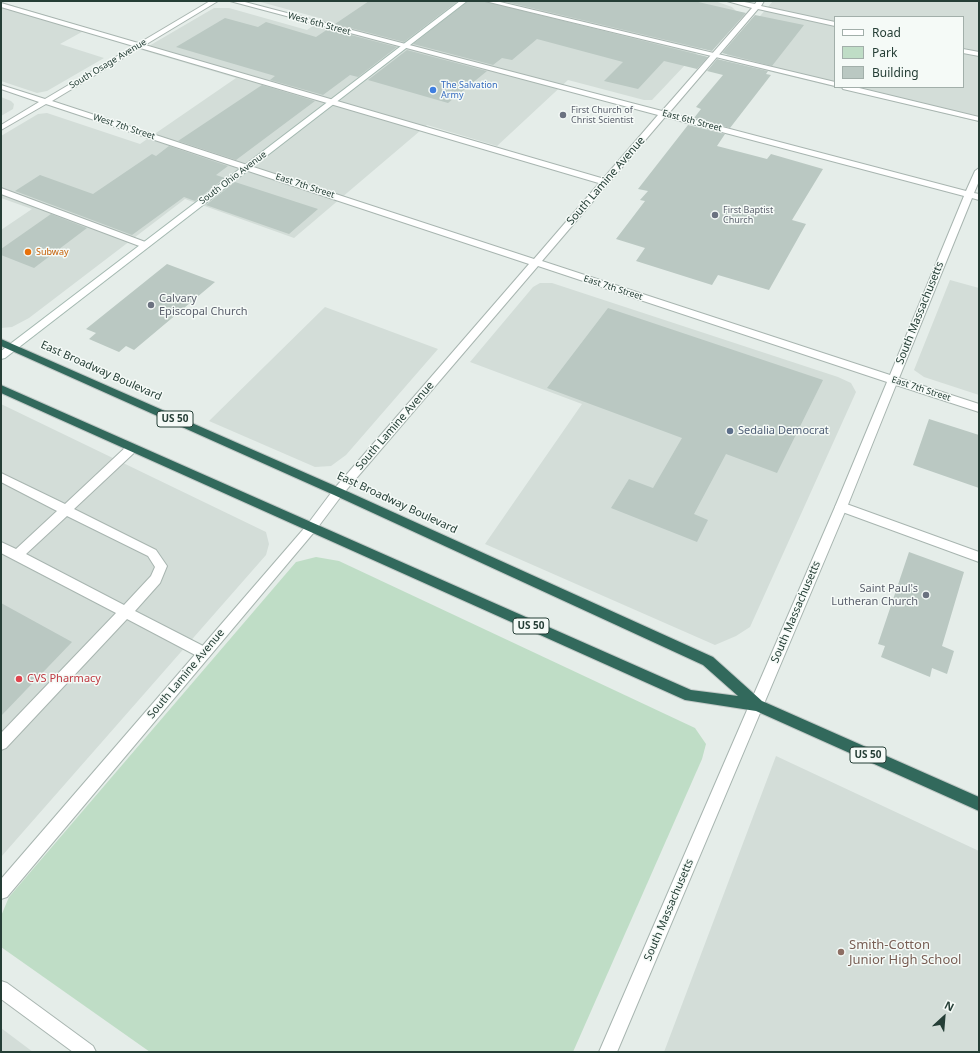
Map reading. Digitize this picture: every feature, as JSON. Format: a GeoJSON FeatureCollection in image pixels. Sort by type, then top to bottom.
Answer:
{"type":"FeatureCollection","features":[{"type":"Feature","properties":{"kind":"highway","name":"US 50"},"geometry":{"type":"LineString","coordinates":[[1,342],[12,347]]}},
{"type":"Feature","properties":{"kind":"highway","name":"East Broadway Boulevard"},"geometry":{"type":"LineString","coordinates":[[12,347],[338,492],[708,661],[757,705]]}},
{"type":"Feature","properties":{"kind":"highway","name":"East Broadway Boulevard"},"geometry":{"type":"LineString","coordinates":[[1,389],[690,696],[757,705],[979,804]]}},
{"type":"Feature","properties":{"kind":"street","name":"South Osage Avenue"},"geometry":{"type":"LineString","coordinates":[[1,128],[215,1]]}},
{"type":"Feature","properties":{"kind":"street","name":"West 6th Street"},"geometry":{"type":"LineString","coordinates":[[233,1],[405,46]]}},
{"type":"Feature","properties":{"kind":"street","name":"South Ohio Avenue"},"geometry":{"type":"LineString","coordinates":[[1,356],[464,1]]}},
{"type":"Feature","properties":{"kind":"street"},"geometry":{"type":"LineString","coordinates":[[488,1],[834,84]]}},
{"type":"Feature","properties":{"kind":"street"},"geometry":{"type":"LineString","coordinates":[[730,1],[759,4],[834,24]]}},
{"type":"Feature","properties":{"kind":"street","name":"South Lamine Avenue"},"geometry":{"type":"LineString","coordinates":[[1,891],[311,528],[338,492],[759,4]]}},
{"type":"Feature","properties":{"kind":"street"},"geometry":{"type":"LineString","coordinates":[[1,5],[605,182]]}},
{"type":"Feature","properties":{"kind":"street","name":"East 6th Street"},"geometry":{"type":"LineString","coordinates":[[405,46],[974,195]]}},
{"type":"Feature","properties":{"kind":"street"},"geometry":{"type":"LineString","coordinates":[[964,51],[979,54]]}},
{"type":"Feature","properties":{"kind":"street","name":"West 7th Street"},"geometry":{"type":"LineString","coordinates":[[1,87],[247,167]]}},
{"type":"Feature","properties":{"kind":"street"},"geometry":{"type":"LineString","coordinates":[[850,88],[979,119]]}},
{"type":"Feature","properties":{"kind":"street","name":"East 7th Street"},"geometry":{"type":"LineString","coordinates":[[247,167],[893,381],[979,408]]}},
{"type":"Feature","properties":{"kind":"street","name":"South Massachusetts"},"geometry":{"type":"LineString","coordinates":[[608,1052],[757,705],[893,381],[974,195],[979,171]]}},
{"type":"Feature","properties":{"kind":"street"},"geometry":{"type":"LineString","coordinates":[[1,191],[145,246]]}},
{"type":"Feature","properties":{"kind":"street"},"geometry":{"type":"LineString","coordinates":[[16,555],[132,448]]}},
{"type":"Feature","properties":{"kind":"street"},"geometry":{"type":"LineString","coordinates":[[1,477],[152,553],[161,566],[156,579],[1,743]]}},
{"type":"Feature","properties":{"kind":"street"},"geometry":{"type":"LineString","coordinates":[[840,507],[979,556]]}},
{"type":"Feature","properties":{"kind":"street"},"geometry":{"type":"LineString","coordinates":[[1,546],[204,653]]}},
{"type":"Feature","properties":{"kind":"street"},"geometry":{"type":"LineString","coordinates":[[1,731],[18,725]]}},
{"type":"Feature","properties":{"kind":"street"},"geometry":{"type":"LineString","coordinates":[[1,989],[87,1052]]}},
{"type":"Feature","properties":{"kind":"shaded area"},"geometry":{"type":"Polygon","coordinates":[[[257,1],[715,1],[732,7],[736,11],[652,100],[644,100],[568,80],[497,146],[427,125],[294,238],[185,199],[29,318],[12,327],[1,328],[1,230],[32,209],[1,198],[1,136],[38,114],[47,113],[140,144],[236,78],[142,50],[214,8],[229,8],[307,30],[323,19],[257,1]]]}},
{"type":"Feature","properties":{"kind":"shaded area"},"geometry":{"type":"Polygon","coordinates":[[[773,1],[979,1],[979,122],[838,88],[964,88],[964,16],[834,16],[834,87],[722,60],[773,1]]]}},
{"type":"Feature","properties":{"kind":"shaded area"},"geometry":{"type":"Polygon","coordinates":[[[1,2],[89,28],[60,44],[104,58],[47,91],[37,93],[1,81],[1,2]]]}},
{"type":"Feature","properties":{"kind":"shaded area"},"geometry":{"type":"Polygon","coordinates":[[[1,97],[11,101],[14,104],[13,109],[1,116],[1,97]]]}},
{"type":"Feature","properties":{"kind":"shaded area"},"geometry":{"type":"Polygon","coordinates":[[[950,280],[979,288],[979,395],[924,377],[914,370],[950,280]]]}},
{"type":"Feature","properties":{"kind":"shaded area"},"geometry":{"type":"Polygon","coordinates":[[[540,283],[552,283],[838,377],[851,383],[856,392],[750,627],[736,636],[715,645],[485,544],[582,404],[470,362],[533,287],[540,283]]]}},
{"type":"Feature","properties":{"kind":"shaded area"},"geometry":{"type":"Polygon","coordinates":[[[325,307],[438,349],[346,455],[331,466],[315,467],[209,421],[325,307]]]}},
{"type":"Feature","properties":{"kind":"shaded area"},"geometry":{"type":"Polygon","coordinates":[[[1,404],[266,532],[269,544],[266,555],[1,857],[1,404]]]}},
{"type":"Feature","properties":{"kind":"shaded area","name":"Smith-Cotton Junior High School"},"geometry":{"type":"Polygon","coordinates":[[[776,756],[979,851],[979,1052],[664,1052],[776,756]]]}},
{"type":"Feature","properties":{"kind":"shaded area"},"geometry":{"type":"Polygon","coordinates":[[[1,1028],[33,1052],[1,1052],[1,1028]]]}},
{"type":"Feature","properties":{"kind":"green space"},"geometry":{"type":"Polygon","coordinates":[[[316,557],[339,561],[695,728],[706,744],[702,759],[573,1052],[150,1052],[1,947],[1,916],[9,897],[296,562],[316,557]]]}},
{"type":"Feature","properties":{"kind":"building"},"geometry":{"type":"Polygon","coordinates":[[[369,1],[458,1],[404,42],[335,24],[369,1]]]}},
{"type":"Feature","properties":{"kind":"building"},"geometry":{"type":"Polygon","coordinates":[[[468,1],[484,1],[708,57],[697,69],[664,61],[638,89],[604,81],[623,62],[537,39],[512,60],[502,58],[493,65],[413,44],[468,1]]]}},
{"type":"Feature","properties":{"kind":"building"},"geometry":{"type":"Polygon","coordinates":[[[502,1],[694,1],[746,13],[712,51],[502,1]]]}},
{"type":"Feature","properties":{"kind":"building"},"geometry":{"type":"Polygon","coordinates":[[[755,15],[804,25],[772,66],[722,53],[755,15]]]}},
{"type":"Feature","properties":{"kind":"building"},"geometry":{"type":"Polygon","coordinates":[[[225,18],[258,27],[266,22],[316,37],[328,29],[397,47],[358,77],[350,75],[323,95],[270,80],[275,76],[176,47],[225,18]]]}},
{"type":"Feature","properties":{"kind":"building","name":"The Salvation Army"},"geometry":{"type":"Polygon","coordinates":[[[407,50],[487,71],[448,103],[368,80],[407,50]]]}},
{"type":"Feature","properties":{"kind":"building"},"geometry":{"type":"Polygon","coordinates":[[[717,59],[768,71],[766,74],[771,75],[730,128],[694,118],[701,109],[696,107],[723,75],[707,71],[717,59]]]}},
{"type":"Feature","properties":{"kind":"building"},"geometry":{"type":"Polygon","coordinates":[[[262,85],[315,101],[236,160],[178,141],[262,85]]]}},
{"type":"Feature","properties":{"kind":"building","name":"First Baptist Church"},"geometry":{"type":"Polygon","coordinates":[[[688,125],[725,134],[717,146],[767,159],[771,154],[823,169],[792,220],[806,224],[769,290],[718,275],[712,285],[636,261],[645,248],[616,239],[645,201],[640,200],[648,191],[638,189],[688,125]]]}},
{"type":"Feature","properties":{"kind":"building"},"geometry":{"type":"Polygon","coordinates":[[[169,146],[228,166],[216,175],[225,178],[195,201],[184,197],[132,235],[15,191],[40,175],[93,194],[152,154],[156,156],[169,146]]]}},
{"type":"Feature","properties":{"kind":"building"},"geometry":{"type":"Polygon","coordinates":[[[235,182],[318,209],[289,234],[206,205],[235,182]]]}},
{"type":"Feature","properties":{"kind":"building"},"geometry":{"type":"Polygon","coordinates":[[[51,214],[87,228],[34,268],[1,255],[1,249],[51,214]]]}},
{"type":"Feature","properties":{"kind":"building","name":"Calvary Episcopal Church"},"geometry":{"type":"Polygon","coordinates":[[[167,264],[215,282],[134,350],[126,346],[119,352],[89,339],[96,333],[86,329],[167,264]]]}},
{"type":"Feature","properties":{"kind":"building","name":"Sedalia Democrat"},"geometry":{"type":"Polygon","coordinates":[[[608,308],[823,380],[777,473],[726,454],[694,514],[708,520],[697,542],[611,508],[629,479],[653,488],[682,438],[547,388],[608,308]]]}},
{"type":"Feature","properties":{"kind":"building"},"geometry":{"type":"Polygon","coordinates":[[[929,419],[979,435],[979,488],[913,465],[929,419]]]}},
{"type":"Feature","properties":{"kind":"building","name":"Saint Paul's Lutheran Church"},"geometry":{"type":"Polygon","coordinates":[[[909,552],[964,572],[942,646],[954,651],[947,674],[932,668],[930,677],[881,657],[885,646],[878,644],[909,552]]]}},
{"type":"Feature","properties":{"kind":"building","name":"CVS Pharmacy"},"geometry":{"type":"Polygon","coordinates":[[[1,603],[72,642],[1,716],[1,603]]]}},
{"type":"Feature","properties":{"kind":"place","name":"The Salvation Army"},"geometry":{"type":"Point","coordinates":[433,90]}},
{"type":"Feature","properties":{"kind":"place","name":"First Church of Christ Scientist"},"geometry":{"type":"Point","coordinates":[563,115]}},
{"type":"Feature","properties":{"kind":"place","name":"First Baptist Church"},"geometry":{"type":"Point","coordinates":[715,215]}},
{"type":"Feature","properties":{"kind":"place","name":"Subway"},"geometry":{"type":"Point","coordinates":[28,252]}},
{"type":"Feature","properties":{"kind":"place","name":"Calvary Episcopal Church"},"geometry":{"type":"Point","coordinates":[151,305]}},
{"type":"Feature","properties":{"kind":"place","name":"Sedalia Democrat"},"geometry":{"type":"Point","coordinates":[730,431]}},
{"type":"Feature","properties":{"kind":"place","name":"Saint Paul's Lutheran Church"},"geometry":{"type":"Point","coordinates":[926,595]}},
{"type":"Feature","properties":{"kind":"place","name":"CVS Pharmacy"},"geometry":{"type":"Point","coordinates":[19,679]}},
{"type":"Feature","properties":{"kind":"place","name":"Smith-Cotton Junior High School"},"geometry":{"type":"Point","coordinates":[841,952]}}]}
